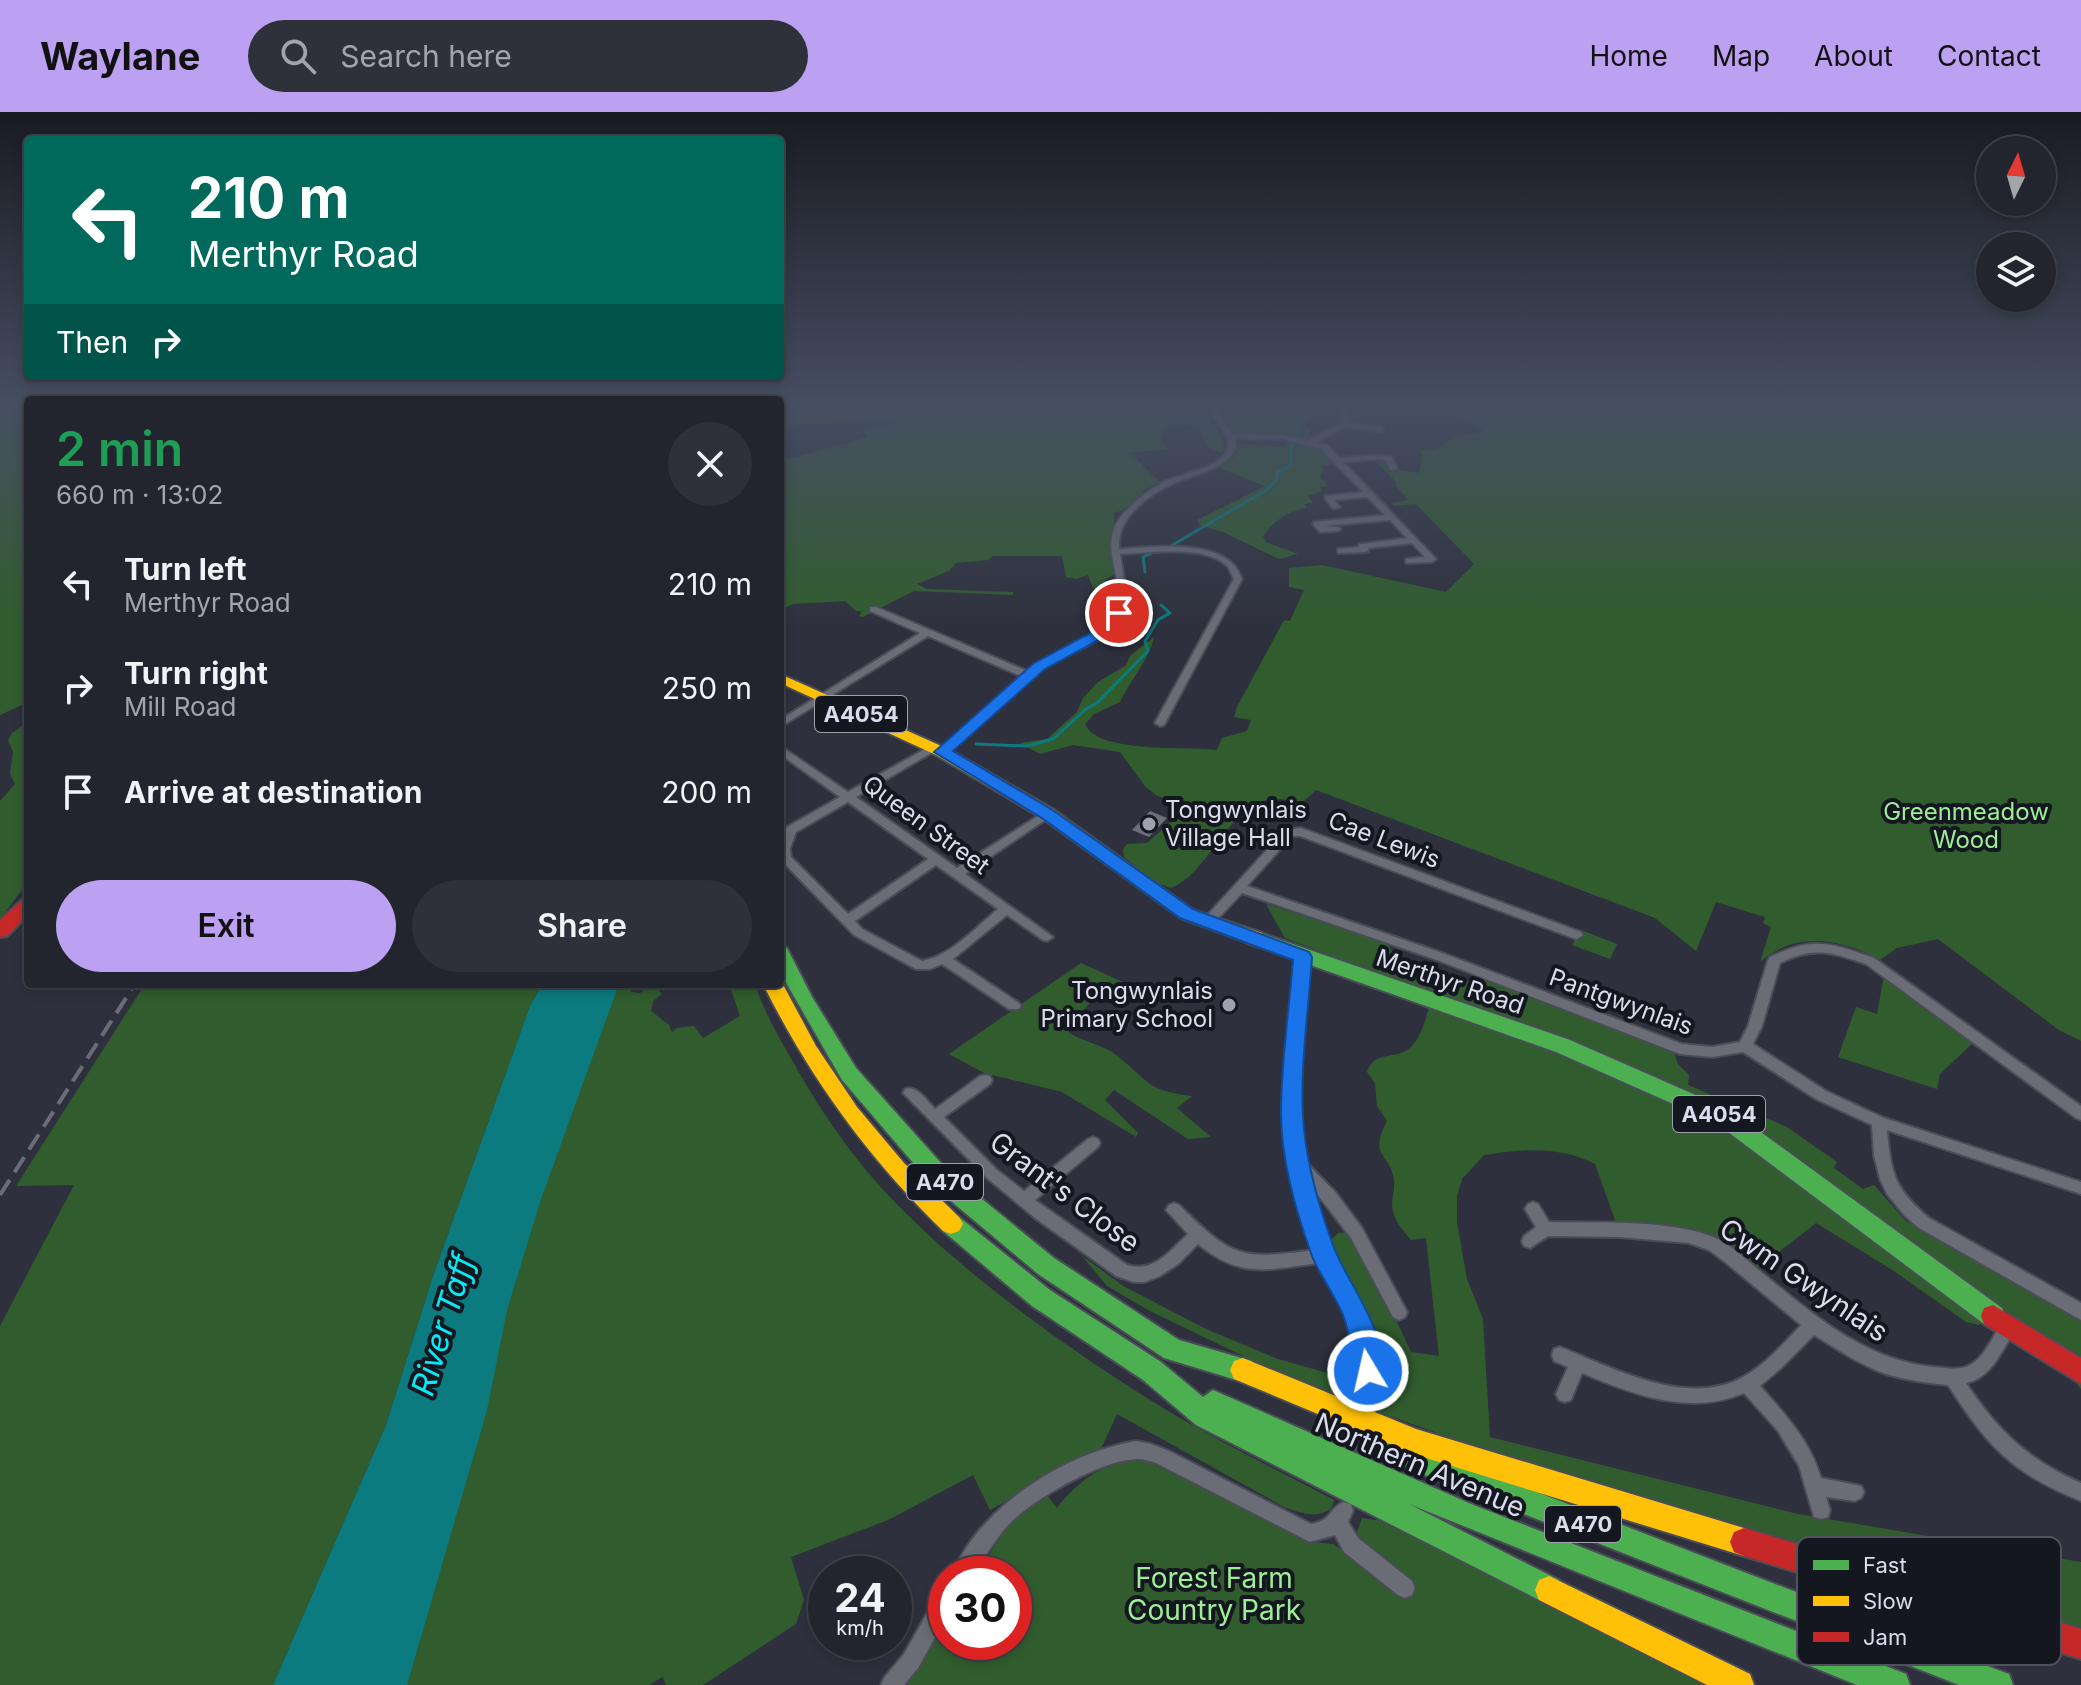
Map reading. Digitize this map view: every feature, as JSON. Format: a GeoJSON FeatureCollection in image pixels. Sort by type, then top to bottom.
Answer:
{"type":"FeatureCollection","features":[{"type":"Feature","properties":{"kind":"main road","name":"Merthyr Road"},"geometry":{"type":"LineString","coordinates":[[784,680],[938,749],[1048,814],[1159,896],[1207,923],[1563,1046],[1724,1117],[1847,1211],[2008,1327],[2081,1372]]}},
{"type":"Feature","properties":{"kind":"main road"},"geometry":{"type":"LineString","coordinates":[[0,931],[24,908]]}},
{"type":"Feature","properties":{"kind":"main road","name":"A470"},"geometry":{"type":"LineString","coordinates":[[784,960],[849,1074],[941,1179],[1046,1266],[1173,1350]]}},
{"type":"Feature","properties":{"kind":"main road","name":"A470"},"geometry":{"type":"LineString","coordinates":[[775,988],[795,1031],[852,1121],[917,1193],[966,1239],[1042,1299],[1152,1371]]}},
{"type":"Feature","properties":{"kind":"main road"},"geometry":{"type":"LineString","coordinates":[[1173,1350],[1223,1362],[1416,1442],[1797,1558]]}},
{"type":"Feature","properties":{"kind":"main road","name":"Northern Avenue"},"geometry":{"type":"LineString","coordinates":[[1173,1350],[1341,1428],[1797,1607]]}},
{"type":"Feature","properties":{"kind":"main road"},"geometry":{"type":"LineString","coordinates":[[1152,1371],[1190,1405],[1261,1446],[1739,1685]]}},
{"type":"Feature","properties":{"kind":"main road","name":"Northern Avenue"},"geometry":{"type":"LineString","coordinates":[[1152,1371],[1295,1443],[1366,1474],[1797,1646]]}},
{"type":"Feature","properties":{"kind":"main road"},"geometry":{"type":"LineString","coordinates":[[2061,1638],[2081,1644]]}},
{"type":"Feature","properties":{"kind":"main road","name":"Northern Avenue"},"geometry":{"type":"LineString","coordinates":[[1845,1665],[1895,1685]]}},
{"type":"Feature","properties":{"kind":"main road","name":"Northern Avenue"},"geometry":{"type":"LineString","coordinates":[[1946,1665],[1998,1685]]}},
{"type":"Feature","properties":{"kind":"street"},"geometry":{"type":"LineString","coordinates":[[1006,909],[944,959],[930,966],[920,966],[858,932],[846,921],[785,858],[786,837],[800,824],[847,796],[938,749],[1040,666],[1103,632],[1118,615],[1122,596],[1115,533],[1120,523],[1164,485],[1179,479]]}},
{"type":"Feature","properties":{"kind":"street"},"geometry":{"type":"LineString","coordinates":[[1357,479],[1432,559],[1409,561]]}},
{"type":"Feature","properties":{"kind":"street"},"geometry":{"type":"LineString","coordinates":[[1336,507],[1329,498],[1370,494]]}},
{"type":"Feature","properties":{"kind":"street"},"geometry":{"type":"LineString","coordinates":[[1337,529],[1323,530],[1317,524],[1392,517]]}},
{"type":"Feature","properties":{"kind":"street"},"geometry":{"type":"LineString","coordinates":[[1341,551],[1414,540]]}},
{"type":"Feature","properties":{"kind":"street"},"geometry":{"type":"LineString","coordinates":[[1117,552],[1201,552],[1221,558],[1237,573],[1238,579],[1160,723]]}},
{"type":"Feature","properties":{"kind":"street"},"geometry":{"type":"LineString","coordinates":[[873,609],[1029,676]]}},
{"type":"Feature","properties":{"kind":"street"},"geometry":{"type":"LineString","coordinates":[[784,722],[926,633]]}},
{"type":"Feature","properties":{"kind":"street","name":"Queen Street"},"geometry":{"type":"LineString","coordinates":[[784,752],[1047,937]]}},
{"type":"Feature","properties":{"kind":"street"},"geometry":{"type":"LineString","coordinates":[[956,874],[1048,814]]}},
{"type":"Feature","properties":{"kind":"street","name":"Cae Lewis"},"geometry":{"type":"LineString","coordinates":[[1207,923],[1289,833],[1301,832],[1577,935]]}},
{"type":"Feature","properties":{"kind":"street"},"geometry":{"type":"LineString","coordinates":[[846,921],[935,860]]}},
{"type":"Feature","properties":{"kind":"street","name":"Pantgwynlais"},"geometry":{"type":"LineString","coordinates":[[1238,887],[1441,957],[1680,1049],[1714,1053],[1745,1046]]}},
{"type":"Feature","properties":{"kind":"street"},"geometry":{"type":"LineString","coordinates":[[2081,1114],[1870,961],[1841,951],[1814,947],[1795,950],[1774,960],[1755,1026],[1745,1046],[1821,1095],[1879,1122],[2081,1188]]}},
{"type":"Feature","properties":{"kind":"street"},"geometry":{"type":"LineString","coordinates":[[1302,957],[1292,1114],[1299,1165],[1309,1212],[1324,1256],[1354,1311],[1366,1346],[1368,1371]]}},
{"type":"Feature","properties":{"kind":"street"},"geometry":{"type":"LineString","coordinates":[[944,959],[1014,1006]]}},
{"type":"Feature","properties":{"kind":"street"},"geometry":{"type":"LineString","coordinates":[[934,1117],[985,1080]]}},
{"type":"Feature","properties":{"kind":"street","name":"Grant's Close"},"geometry":{"type":"LineString","coordinates":[[910,1093],[962,1146],[1024,1200],[1122,1271],[1134,1276],[1153,1274],[1198,1234]]}},
{"type":"Feature","properties":{"kind":"street"},"geometry":{"type":"LineString","coordinates":[[1879,1122],[1883,1173],[1890,1189],[1907,1209],[1924,1223],[2081,1312]]}},
{"type":"Feature","properties":{"kind":"street"},"geometry":{"type":"LineString","coordinates":[[1024,1200],[1093,1143]]}},
{"type":"Feature","properties":{"kind":"street"},"geometry":{"type":"LineString","coordinates":[[1299,1165],[1318,1181],[1354,1227],[1399,1312]]}},
{"type":"Feature","properties":{"kind":"street"},"geometry":{"type":"LineString","coordinates":[[1530,1241],[1545,1229],[1533,1209]]}},
{"type":"Feature","properties":{"kind":"street","name":"Grant's Close"},"geometry":{"type":"LineString","coordinates":[[1174,1210],[1198,1234],[1236,1260],[1251,1262],[1324,1256]]}},
{"type":"Feature","properties":{"kind":"street","name":"Cwm Gwynlais"},"geometry":{"type":"LineString","coordinates":[[1545,1229],[1663,1233],[1701,1241],[1731,1257],[1813,1325],[1855,1351],[1887,1366],[1953,1377]]}},
{"type":"Feature","properties":{"kind":"street"},"geometry":{"type":"LineString","coordinates":[[1560,1355],[1614,1380],[1656,1391],[1694,1395],[1726,1392],[1747,1384],[1813,1325]]}},
{"type":"Feature","properties":{"kind":"street"},"geometry":{"type":"LineString","coordinates":[[2008,1327],[1974,1373],[1953,1377],[1983,1426],[2024,1465],[2081,1492]]}},
{"type":"Feature","properties":{"kind":"street"},"geometry":{"type":"LineString","coordinates":[[1565,1394],[1578,1363]]}},
{"type":"Feature","properties":{"kind":"street"},"geometry":{"type":"LineString","coordinates":[[1747,1384],[1784,1425],[1807,1462],[1821,1510]]}},
{"type":"Feature","properties":{"kind":"street"},"geometry":{"type":"LineString","coordinates":[[974,1556],[1012,1509],[1033,1494],[1098,1461],[1136,1450],[1148,1451],[1166,1459],[1310,1533],[1325,1531],[1341,1517],[1351,1545],[1405,1588]]}},
{"type":"Feature","properties":{"kind":"street"},"geometry":{"type":"LineString","coordinates":[[1814,1486],[1855,1492]]}},
{"type":"Feature","properties":{"kind":"street"},"geometry":{"type":"LineString","coordinates":[[891,1685],[911,1661],[928,1631]]}},
{"type":"Feature","properties":{"kind":"green space"},"geometry":{"type":"Polygon","coordinates":[[[0,479],[24,479],[24,704],[0,715],[0,479]]]}},
{"type":"Feature","properties":{"kind":"green space"},"geometry":{"type":"Polygon","coordinates":[[[784,479],[1157,479],[1160,482],[1143,491],[1131,505],[1114,513],[1111,555],[1115,574],[1105,580],[1103,589],[1093,588],[1088,575],[1076,579],[1066,577],[1062,556],[993,556],[988,560],[956,563],[949,571],[917,584],[927,589],[1013,592],[1013,595],[914,591],[863,617],[859,616],[862,611],[856,611],[845,601],[793,604],[784,608],[784,479]]]}},
{"type":"Feature","properties":{"kind":"green space"},"geometry":{"type":"Polygon","coordinates":[[[1249,479],[1322,479],[1328,486],[1320,487],[1322,491],[1308,496],[1313,503],[1304,504],[1307,508],[1282,518],[1263,537],[1266,542],[1298,554],[1279,559],[1223,532],[1200,525],[1197,520],[1265,486],[1249,479]]]}},
{"type":"Feature","properties":{"kind":"green space","name":"Greenmeadow Wood"},"geometry":{"type":"Polygon","coordinates":[[[1393,479],[2081,479],[2081,1041],[2059,1030],[1938,939],[1897,948],[1880,960],[1834,943],[1803,942],[1774,952],[1760,962],[1771,927],[1763,923],[1765,917],[1716,902],[1696,951],[1655,918],[1316,790],[1304,801],[1271,799],[1252,806],[1228,829],[1196,869],[1171,888],[1152,879],[1124,857],[1123,850],[1127,844],[1147,843],[1182,812],[1182,806],[1156,795],[1145,786],[1120,752],[1073,745],[1040,754],[1020,743],[1047,739],[1077,712],[1083,698],[1098,682],[1125,666],[1131,655],[1154,637],[1120,702],[1094,714],[1085,724],[1093,734],[1107,740],[1145,747],[1217,750],[1222,738],[1247,731],[1251,720],[1234,717],[1237,707],[1284,620],[1290,621],[1304,590],[1289,587],[1289,568],[1322,565],[1446,592],[1474,564],[1416,504],[1394,506],[1391,503],[1408,500],[1393,479]]]}},
{"type":"Feature","properties":{"kind":"green space"},"geometry":{"type":"Polygon","coordinates":[[[24,725],[24,887],[0,919],[0,801],[15,784],[10,774],[13,752],[8,740],[24,725]]]}},
{"type":"Feature","properties":{"kind":"green space"},"geometry":{"type":"Polygon","coordinates":[[[1266,904],[1388,944],[1397,961],[1428,974],[1461,982],[1480,977],[1674,1052],[1678,1064],[1689,1075],[1688,1085],[1787,1127],[1837,1162],[1834,1168],[1863,1189],[1874,1185],[1906,1221],[2081,1320],[2081,1389],[2073,1379],[1989,1314],[1979,1325],[1966,1322],[1894,1271],[1816,1223],[1758,1268],[1713,1237],[1682,1228],[1616,1223],[1595,1164],[1568,1154],[1541,1150],[1484,1155],[1462,1179],[1457,1196],[1457,1223],[1467,1279],[1483,1319],[1490,1437],[1798,1514],[1934,1537],[1797,1537],[1797,1545],[1513,1460],[1362,1406],[1266,1367],[1150,1311],[1107,1286],[1082,1256],[1125,1287],[1206,1329],[1278,1359],[1331,1374],[1347,1373],[1358,1364],[1379,1364],[1371,1335],[1330,1241],[1338,1233],[1347,1232],[1411,1352],[1439,1356],[1426,1238],[1411,1240],[1394,1216],[1394,1180],[1380,1149],[1387,1121],[1377,1106],[1375,1083],[1367,1072],[1375,1061],[1404,1052],[1415,1043],[1432,994],[1285,938],[1266,904]]]}},
{"type":"Feature","properties":{"kind":"green space"},"geometry":{"type":"Polygon","coordinates":[[[1581,930],[1617,944],[1610,959],[1572,945],[1581,930]]]}},
{"type":"Feature","properties":{"kind":"green space"},"geometry":{"type":"Polygon","coordinates":[[[1081,963],[1125,983],[1095,998],[1069,1025],[1069,1033],[1111,1052],[1156,1087],[1192,1096],[1177,1108],[1211,1137],[1188,1139],[1114,1090],[1105,1100],[1138,1133],[1136,1137],[1062,1092],[984,1073],[949,1054],[1081,963]]]}},
{"type":"Feature","properties":{"kind":"green space"},"geometry":{"type":"Polygon","coordinates":[[[1885,970],[1978,1038],[1940,1074],[1937,1089],[1838,1057],[1856,1007],[1877,1014],[1885,970]]]}},
{"type":"Feature","properties":{"kind":"green space"},"geometry":{"type":"Polygon","coordinates":[[[142,988],[541,988],[530,1006],[433,1276],[386,1425],[273,1685],[0,1685],[0,1326],[74,1185],[16,1186],[142,988]]]}},
{"type":"Feature","properties":{"kind":"green space"},"geometry":{"type":"Polygon","coordinates":[[[616,988],[632,988],[631,992],[640,993],[648,988],[657,988],[662,994],[653,1001],[651,1011],[669,1025],[672,1032],[677,1028],[694,1026],[703,1038],[740,1016],[730,988],[757,988],[779,1038],[833,1127],[886,1193],[950,1254],[1022,1312],[1098,1366],[1193,1425],[1334,1500],[1331,1509],[1314,1514],[1284,1507],[1117,1414],[1101,1449],[990,1510],[973,1475],[888,1520],[791,1557],[804,1600],[796,1624],[703,1685],[666,1685],[663,1677],[649,1685],[396,1685],[524,1232],[616,988]]]}},
{"type":"Feature","properties":{"kind":"green space","name":"Forest Farm Country Park"},"geometry":{"type":"Polygon","coordinates":[[[1130,1457],[1150,1458],[1314,1542],[1333,1544],[1349,1555],[1362,1518],[1382,1521],[1717,1685],[899,1685],[928,1646],[928,1660],[1032,1660],[1032,1556],[988,1556],[1010,1522],[1045,1493],[1057,1508],[1089,1476],[1130,1457]]]}},
{"type":"Feature","properties":{"kind":"green space"},"geometry":{"type":"Polygon","coordinates":[[[2061,1559],[2081,1562],[2081,1630],[2061,1624],[2061,1559]]]}},
{"type":"Feature","properties":{"kind":"water","name":"River Taff"},"geometry":{"type":"Polygon","coordinates":[[[541,988],[618,988],[541,1199],[507,1310],[487,1410],[407,1685],[273,1685],[386,1425],[433,1276],[530,1006],[541,988]]]}},
{"type":"Feature","properties":{"kind":"building","name":"Tongwynlais Village Hall"},"geometry":{"type":"Polygon","coordinates":[[[1150,811],[1167,818],[1149,837],[1132,830],[1150,811]]]}},
{"type":"Feature","properties":{"kind":"waterway"},"geometry":{"type":"LineString","coordinates":[[1169,547],[1268,489],[1276,479]]}},
{"type":"Feature","properties":{"kind":"waterway"},"geometry":{"type":"LineString","coordinates":[[1145,572],[1143,557],[1152,553]]}},
{"type":"Feature","properties":{"kind":"waterway"},"geometry":{"type":"LineString","coordinates":[[976,744],[1027,746],[1053,739],[1098,702],[1148,651],[1145,641],[1158,620],[1170,613],[1161,605]]}},
{"type":"Feature","properties":{"kind":"tunnel"},"geometry":{"type":"LineString","coordinates":[[1352,1463],[1368,1371]]}},
{"type":"Feature","properties":{"kind":"railway"},"geometry":{"type":"LineString","coordinates":[[0,1195],[132,988]]}},
{"type":"Feature","properties":{"kind":"traffic: fast"},"geometry":{"type":"LineString","coordinates":[[1255,938],[1563,1046],[1724,1117],[1993,1316]]}},
{"type":"Feature","properties":{"kind":"traffic: fast"},"geometry":{"type":"LineString","coordinates":[[784,961],[849,1074],[941,1179],[1046,1266],[1173,1350],[1243,1370]]}},
{"type":"Feature","properties":{"kind":"traffic: fast"},"geometry":{"type":"LineString","coordinates":[[951,1224],[1041,1298],[1152,1371],[1205,1416],[1549,1590]]}},
{"type":"Feature","properties":{"kind":"traffic: fast"},"geometry":{"type":"LineString","coordinates":[[1213,1403],[1466,1516],[1797,1646]]}},
{"type":"Feature","properties":{"kind":"traffic: fast"},"geometry":{"type":"LineString","coordinates":[[1389,1448],[1797,1607]]}},
{"type":"Feature","properties":{"kind":"traffic: fast"},"geometry":{"type":"LineString","coordinates":[[1844,1665],[1895,1685]]}},
{"type":"Feature","properties":{"kind":"traffic: fast"},"geometry":{"type":"LineString","coordinates":[[1947,1665],[1998,1685]]}},
{"type":"Feature","properties":{"kind":"traffic: slow"},"geometry":{"type":"LineString","coordinates":[[784,680],[942,752],[1048,814],[1187,914],[1255,938]]}},
{"type":"Feature","properties":{"kind":"traffic: slow"},"geometry":{"type":"LineString","coordinates":[[775,988],[809,1052],[850,1113],[897,1170],[951,1224]]}},
{"type":"Feature","properties":{"kind":"traffic: slow"},"geometry":{"type":"LineString","coordinates":[[1243,1370],[1416,1442],[1744,1542]]}},
{"type":"Feature","properties":{"kind":"traffic: slow"},"geometry":{"type":"LineString","coordinates":[[1549,1590],[1739,1685]]}},
{"type":"Feature","properties":{"kind":"traffic: jam"},"geometry":{"type":"LineString","coordinates":[[0,931],[24,908]]}},
{"type":"Feature","properties":{"kind":"traffic: jam"},"geometry":{"type":"LineString","coordinates":[[1993,1316],[2081,1372]]}},
{"type":"Feature","properties":{"kind":"traffic: jam"},"geometry":{"type":"LineString","coordinates":[[1744,1542],[1797,1558]]}},
{"type":"Feature","properties":{"kind":"traffic: jam"},"geometry":{"type":"LineString","coordinates":[[2061,1638],[2081,1644]]}},
{"type":"Feature","properties":{"kind":"place","name":"Tongwynlais Village Hall"},"geometry":{"type":"Point","coordinates":[1149,824]}},
{"type":"Feature","properties":{"kind":"place","name":"Tongwynlais Primary School"},"geometry":{"type":"Point","coordinates":[1229,1005]}},
{"type":"Feature","properties":{"kind":"route"},"geometry":{"type":"LineString","coordinates":[[1119,613],[1103,632],[1040,666],[942,752],[1048,814],[1187,914],[1302,957],[1292,1114],[1299,1165],[1309,1212],[1324,1256],[1354,1311],[1366,1346],[1368,1371]]}}]}
